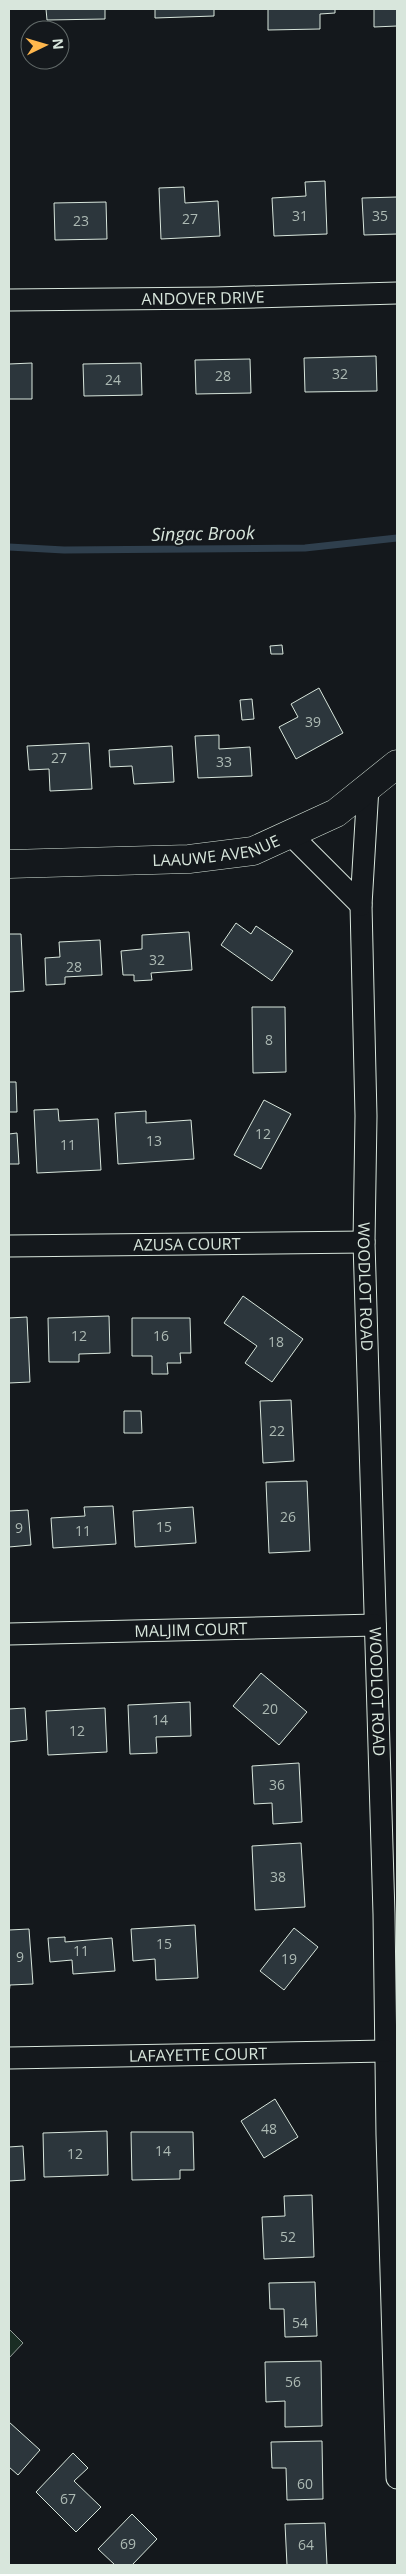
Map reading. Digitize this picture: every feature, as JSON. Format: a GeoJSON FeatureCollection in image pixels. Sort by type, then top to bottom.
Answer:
{"type":"FeatureCollection","features":[{"type":"Feature","properties":{"kind":"street","name":"ANDOVER DRIVE"},"geometry":{"type":"LineString","coordinates":[[9,300],[215,298],[397,292]]}},
{"type":"Feature","properties":{"kind":"street","name":"LAAUWE AVENUE"},"geometry":{"type":"LineString","coordinates":[[9,864],[219,857],[253,851],[336,813],[397,764]]}},
{"type":"Feature","properties":{"kind":"street","name":"WOODLOT ROAD"},"geometry":{"type":"LineString","coordinates":[[368,787],[361,905],[366,1116],[364,1242],[394,2294],[397,2478]]}},
{"type":"Feature","properties":{"kind":"street"},"geometry":{"type":"LineString","coordinates":[[290,834],[361,905]]}},
{"type":"Feature","properties":{"kind":"street","name":"AZUSA COURT"},"geometry":{"type":"LineString","coordinates":[[9,1246],[364,1242]]}},
{"type":"Feature","properties":{"kind":"street","name":"MALJIM COURT"},"geometry":{"type":"LineString","coordinates":[[9,1634],[375,1625]]}},
{"type":"Feature","properties":{"kind":"street","name":"LAFAYETTE COURT"},"geometry":{"type":"LineString","coordinates":[[9,2058],[386,2051]]}},
{"type":"Feature","properties":{"kind":"green space"},"geometry":{"type":"Polygon","coordinates":[[[9,2329],[23,2343],[9,2358],[9,2329]]]}},
{"type":"Feature","properties":{"kind":"building"},"geometry":{"type":"Polygon","coordinates":[[[46,9],[105,9],[105,19],[47,20],[46,9]]]}},
{"type":"Feature","properties":{"kind":"building"},"geometry":{"type":"Polygon","coordinates":[[[155,9],[214,9],[214,16],[155,18],[155,9]]]}},
{"type":"Feature","properties":{"kind":"building"},"geometry":{"type":"Polygon","coordinates":[[[268,9],[335,9],[335,13],[320,14],[320,29],[268,30],[268,9]]]}},
{"type":"Feature","properties":{"kind":"building"},"geometry":{"type":"Polygon","coordinates":[[[374,9],[397,9],[397,26],[374,27],[374,9]]]}},
{"type":"Feature","properties":{"kind":"building"},"geometry":{"type":"Polygon","coordinates":[[[325,181],[327,234],[274,236],[272,198],[306,196],[305,182],[325,181]]]}},
{"type":"Feature","properties":{"kind":"building"},"geometry":{"type":"Polygon","coordinates":[[[184,187],[185,203],[218,201],[220,236],[161,239],[159,188],[184,187]]]}},
{"type":"Feature","properties":{"kind":"building"},"geometry":{"type":"Polygon","coordinates":[[[397,197],[397,234],[364,235],[362,198],[397,197]]]}},
{"type":"Feature","properties":{"kind":"building"},"geometry":{"type":"Polygon","coordinates":[[[106,202],[107,239],[55,240],[54,203],[106,202]]]}},
{"type":"Feature","properties":{"kind":"building"},"geometry":{"type":"Polygon","coordinates":[[[376,356],[377,391],[305,392],[304,358],[376,356]]]}},
{"type":"Feature","properties":{"kind":"building"},"geometry":{"type":"Polygon","coordinates":[[[250,359],[251,393],[196,394],[195,360],[250,359]]]}},
{"type":"Feature","properties":{"kind":"building"},"geometry":{"type":"Polygon","coordinates":[[[32,363],[32,399],[9,399],[9,364],[32,363]]]}},
{"type":"Feature","properties":{"kind":"building"},"geometry":{"type":"Polygon","coordinates":[[[141,363],[142,395],[84,396],[83,364],[141,363]]]}},
{"type":"Feature","properties":{"kind":"building"},"geometry":{"type":"Polygon","coordinates":[[[282,645],[283,654],[271,654],[270,646],[282,645]]]}},
{"type":"Feature","properties":{"kind":"building"},"geometry":{"type":"Polygon","coordinates":[[[319,688],[343,733],[296,759],[279,727],[298,717],[291,704],[319,688]]]}},
{"type":"Feature","properties":{"kind":"building"},"geometry":{"type":"Polygon","coordinates":[[[252,699],[254,719],[242,720],[240,700],[252,699]]]}},
{"type":"Feature","properties":{"kind":"building"},"geometry":{"type":"Polygon","coordinates":[[[219,735],[219,749],[250,747],[252,776],[198,778],[195,736],[219,735]]]}},
{"type":"Feature","properties":{"kind":"building"},"geometry":{"type":"Polygon","coordinates":[[[89,743],[92,789],[50,791],[49,769],[29,770],[27,746],[89,743]]]}},
{"type":"Feature","properties":{"kind":"building"},"geometry":{"type":"Polygon","coordinates":[[[172,746],[174,782],[134,784],[132,766],[110,767],[109,750],[172,746]]]}},
{"type":"Feature","properties":{"kind":"building"},"geometry":{"type":"Polygon","coordinates":[[[236,923],[251,934],[256,926],[293,951],[272,981],[221,945],[236,923]]]}},
{"type":"Feature","properties":{"kind":"building"},"geometry":{"type":"Polygon","coordinates":[[[189,932],[192,970],[151,973],[152,980],[134,981],[134,975],[123,975],[121,951],[142,949],[142,935],[189,932]]]}},
{"type":"Feature","properties":{"kind":"building"},"geometry":{"type":"Polygon","coordinates":[[[9,934],[21,934],[24,991],[9,992],[9,934]]]}},
{"type":"Feature","properties":{"kind":"building"},"geometry":{"type":"Polygon","coordinates":[[[100,940],[102,975],[65,977],[65,984],[46,985],[45,958],[60,957],[59,942],[100,940]]]}},
{"type":"Feature","properties":{"kind":"building"},"geometry":{"type":"Polygon","coordinates":[[[252,1007],[285,1007],[286,1072],[253,1073],[252,1007]]]}},
{"type":"Feature","properties":{"kind":"building"},"geometry":{"type":"Polygon","coordinates":[[[9,1082],[16,1082],[17,1112],[9,1112],[9,1082]]]}},
{"type":"Feature","properties":{"kind":"building"},"geometry":{"type":"Polygon","coordinates":[[[264,1100],[291,1114],[261,1169],[234,1155],[264,1100]]]}},
{"type":"Feature","properties":{"kind":"building"},"geometry":{"type":"Polygon","coordinates":[[[58,1109],[59,1121],[98,1119],[101,1170],[37,1173],[34,1110],[58,1109]]]}},
{"type":"Feature","properties":{"kind":"building"},"geometry":{"type":"Polygon","coordinates":[[[146,1111],[146,1123],[191,1120],[194,1159],[118,1164],[115,1113],[146,1111]]]}},
{"type":"Feature","properties":{"kind":"building"},"geometry":{"type":"Polygon","coordinates":[[[17,1133],[19,1164],[9,1164],[9,1134],[17,1133]]]}},
{"type":"Feature","properties":{"kind":"building"},"geometry":{"type":"Polygon","coordinates":[[[243,1296],[303,1339],[272,1382],[245,1363],[257,1346],[224,1323],[243,1296]]]}},
{"type":"Feature","properties":{"kind":"building"},"geometry":{"type":"Polygon","coordinates":[[[109,1316],[110,1353],[79,1354],[79,1362],[49,1362],[48,1318],[109,1316]]]}},
{"type":"Feature","properties":{"kind":"building"},"geometry":{"type":"Polygon","coordinates":[[[27,1317],[30,1382],[9,1383],[9,1318],[27,1317]]]}},
{"type":"Feature","properties":{"kind":"building"},"geometry":{"type":"Polygon","coordinates":[[[132,1318],[190,1318],[191,1353],[180,1353],[181,1363],[167,1363],[168,1374],[152,1374],[152,1356],[132,1356],[132,1318]]]}},
{"type":"Feature","properties":{"kind":"building"},"geometry":{"type":"Polygon","coordinates":[[[291,1400],[294,1461],[263,1463],[260,1401],[291,1400]]]}},
{"type":"Feature","properties":{"kind":"building"},"geometry":{"type":"Polygon","coordinates":[[[124,1411],[141,1411],[142,1433],[124,1433],[124,1411]]]}},
{"type":"Feature","properties":{"kind":"building"},"geometry":{"type":"Polygon","coordinates":[[[307,1481],[310,1551],[269,1553],[266,1482],[307,1481]]]}},
{"type":"Feature","properties":{"kind":"building"},"geometry":{"type":"Polygon","coordinates":[[[113,1506],[116,1544],[53,1548],[51,1518],[85,1516],[84,1507],[113,1506]]]}},
{"type":"Feature","properties":{"kind":"building"},"geometry":{"type":"Polygon","coordinates":[[[193,1507],[196,1543],[135,1547],[133,1511],[193,1507]]]}},
{"type":"Feature","properties":{"kind":"building"},"geometry":{"type":"Polygon","coordinates":[[[28,1510],[31,1545],[9,1547],[9,1511],[28,1510]]]}},
{"type":"Feature","properties":{"kind":"building"},"geometry":{"type":"Polygon","coordinates":[[[261,1673],[307,1712],[279,1745],[233,1706],[261,1673]]]}},
{"type":"Feature","properties":{"kind":"building"},"geometry":{"type":"Polygon","coordinates":[[[190,1702],[191,1736],[156,1737],[157,1753],[130,1754],[128,1705],[190,1702]]]}},
{"type":"Feature","properties":{"kind":"building"},"geometry":{"type":"Polygon","coordinates":[[[25,1708],[27,1740],[9,1742],[9,1709],[25,1708]]]}},
{"type":"Feature","properties":{"kind":"building"},"geometry":{"type":"Polygon","coordinates":[[[105,1708],[107,1752],[48,1755],[46,1711],[105,1708]]]}},
{"type":"Feature","properties":{"kind":"building"},"geometry":{"type":"Polygon","coordinates":[[[299,1763],[302,1822],[273,1824],[272,1803],[254,1804],[252,1766],[299,1763]]]}},
{"type":"Feature","properties":{"kind":"building"},"geometry":{"type":"Polygon","coordinates":[[[301,1843],[305,1907],[255,1910],[252,1846],[301,1843]]]}},
{"type":"Feature","properties":{"kind":"building"},"geometry":{"type":"Polygon","coordinates":[[[195,1925],[198,1978],[156,1980],[155,1959],[133,1961],[131,1929],[195,1925]]]}},
{"type":"Feature","properties":{"kind":"building"},"geometry":{"type":"Polygon","coordinates":[[[294,1928],[318,1947],[284,1990],[260,1971],[294,1928]]]}},
{"type":"Feature","properties":{"kind":"building"},"geometry":{"type":"Polygon","coordinates":[[[29,1929],[33,1984],[10,1985],[9,1994],[9,1930],[29,1929]]]}},
{"type":"Feature","properties":{"kind":"building"},"geometry":{"type":"Polygon","coordinates":[[[65,1937],[65,1942],[112,1938],[115,1971],[73,1974],[72,1960],[50,1962],[48,1938],[65,1937]]]}},
{"type":"Feature","properties":{"kind":"building"},"geometry":{"type":"Polygon","coordinates":[[[275,2099],[298,2137],[264,2158],[241,2121],[275,2099]]]}},
{"type":"Feature","properties":{"kind":"building"},"geometry":{"type":"Polygon","coordinates":[[[107,2131],[108,2175],[44,2177],[43,2133],[107,2131]]]}},
{"type":"Feature","properties":{"kind":"building"},"geometry":{"type":"Polygon","coordinates":[[[131,2132],[193,2132],[194,2170],[180,2170],[180,2179],[132,2180],[131,2132]]]}},
{"type":"Feature","properties":{"kind":"building"},"geometry":{"type":"Polygon","coordinates":[[[23,2146],[25,2180],[9,2181],[9,2147],[23,2146]]]}},
{"type":"Feature","properties":{"kind":"building"},"geometry":{"type":"Polygon","coordinates":[[[312,2195],[314,2257],[264,2259],[262,2217],[285,2216],[284,2196],[312,2195]]]}},
{"type":"Feature","properties":{"kind":"building"},"geometry":{"type":"Polygon","coordinates":[[[315,2282],[317,2336],[285,2337],[284,2309],[270,2309],[269,2283],[315,2282]]]}},
{"type":"Feature","properties":{"kind":"building"},"geometry":{"type":"Polygon","coordinates":[[[321,2361],[322,2426],[285,2427],[285,2401],[266,2402],[265,2362],[321,2361]]]}},
{"type":"Feature","properties":{"kind":"building"},"geometry":{"type":"Polygon","coordinates":[[[9,2422],[40,2450],[18,2475],[9,2467],[9,2422]]]}},
{"type":"Feature","properties":{"kind":"building"},"geometry":{"type":"Polygon","coordinates":[[[322,2441],[323,2499],[287,2500],[286,2468],[272,2468],[271,2442],[322,2441]]]}},
{"type":"Feature","properties":{"kind":"building"},"geometry":{"type":"Polygon","coordinates":[[[73,2453],[88,2468],[74,2481],[101,2507],[76,2532],[36,2492],[73,2453]]]}},
{"type":"Feature","properties":{"kind":"building"},"geometry":{"type":"Polygon","coordinates":[[[132,2514],[157,2539],[132,2565],[115,2565],[98,2549],[132,2514]]]}},
{"type":"Feature","properties":{"kind":"building"},"geometry":{"type":"Polygon","coordinates":[[[325,2523],[327,2565],[287,2565],[285,2524],[325,2523]]]}},
{"type":"Feature","properties":{"kind":"waterway","name":"Singac Brook"},"geometry":{"type":"LineString","coordinates":[[9,547],[64,550],[305,548],[397,538]]}}]}
